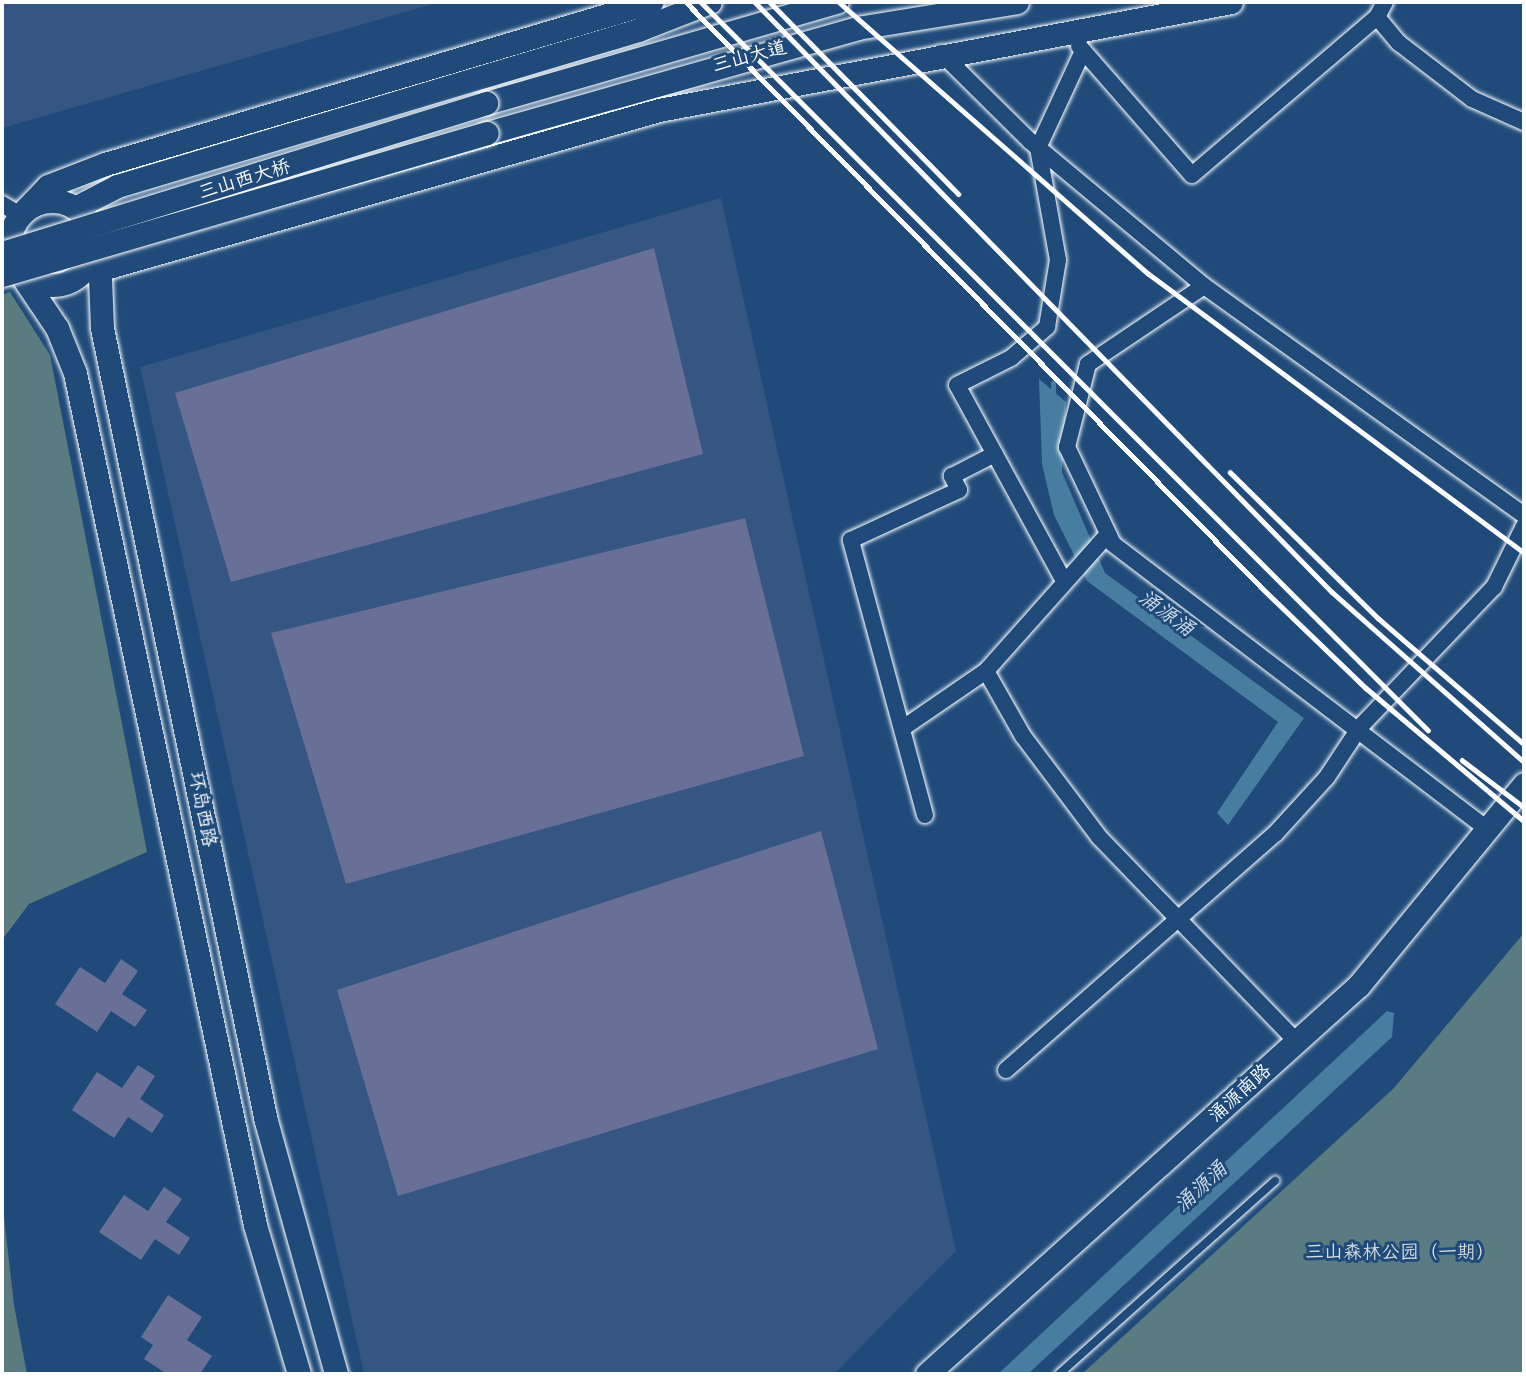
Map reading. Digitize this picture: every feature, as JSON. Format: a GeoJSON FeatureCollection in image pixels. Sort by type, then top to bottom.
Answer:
{"type":"FeatureCollection","features":[{"type":"Feature","properties":{"kind":"main road"},"geometry":{"type":"LineString","coordinates":[[11,210],[48,186],[93,169],[651,2]]}},
{"type":"Feature","properties":{"kind":"main road"},"geometry":{"type":"LineString","coordinates":[[11,210],[44,202],[75,208],[117,186],[638,30],[710,2]]}},
{"type":"Feature","properties":{"kind":"main road","name":"三山大道"},"geometry":{"type":"LineString","coordinates":[[486,103],[837,2]]}},
{"type":"Feature","properties":{"kind":"main road","name":"三山大道"},"geometry":{"type":"LineString","coordinates":[[488,133],[857,28],[1017,2]]}},
{"type":"Feature","properties":{"kind":"main road"},"geometry":{"type":"LineString","coordinates":[[11,210],[7,265],[52,286],[94,267],[579,129],[940,52],[1231,2]]}},
{"type":"Feature","properties":{"kind":"main road","name":"三山西大桥"},"geometry":{"type":"LineString","coordinates":[[7,265],[486,103]]}},
{"type":"Feature","properties":{"kind":"main road","name":"三山西大桥"},"geometry":{"type":"LineString","coordinates":[[7,265],[488,133]]}},
{"type":"Feature","properties":{"kind":"main road","name":"环岛西路"},"geometry":{"type":"LineString","coordinates":[[75,208],[94,240],[99,313],[266,1121],[336,1374]]}},
{"type":"Feature","properties":{"kind":"main road","name":"环岛西路"},"geometry":{"type":"LineString","coordinates":[[7,265],[68,350],[84,411],[255,1225],[299,1374]]}},
{"type":"Feature","properties":{"kind":"main road"},"geometry":{"type":"LineString","coordinates":[[84,411],[117,403]]}},
{"type":"Feature","properties":{"kind":"main road","name":"涌源南路"},"geometry":{"type":"LineString","coordinates":[[927,1374],[1359,985],[1524,784]]}},
{"type":"Feature","properties":{"kind":"main road","name":"涌源南路"},"geometry":{"type":"LineString","coordinates":[[948,1374],[1356,999],[1417,937],[1524,798]]}},
{"type":"Feature","properties":{"kind":"street"},"geometry":{"type":"LineString","coordinates":[[1066,31],[1192,175],[1377,17],[1385,2]]}},
{"type":"Feature","properties":{"kind":"street"},"geometry":{"type":"LineString","coordinates":[[1377,17],[1399,43],[1472,99],[1524,122]]}},
{"type":"Feature","properties":{"kind":"street"},"geometry":{"type":"LineString","coordinates":[[1069,576],[995,454],[957,385],[1011,358],[1047,327],[1058,260],[1038,148],[1083,51]]}},
{"type":"Feature","properties":{"kind":"street"},"geometry":{"type":"LineString","coordinates":[[940,52],[1038,148],[1203,286],[1524,515]]}},
{"type":"Feature","properties":{"kind":"street"},"geometry":{"type":"LineString","coordinates":[[1203,286],[1088,363],[1067,447],[1102,539],[1113,544],[1360,727],[1488,830]]}},
{"type":"Feature","properties":{"kind":"street"},"geometry":{"type":"LineString","coordinates":[[925,814],[851,540],[959,489],[952,476],[995,454]]}},
{"type":"Feature","properties":{"kind":"street"},"geometry":{"type":"LineString","coordinates":[[1006,1070],[1275,834],[1327,777],[1360,727],[1494,587],[1524,526]]}},
{"type":"Feature","properties":{"kind":"street"},"geometry":{"type":"LineString","coordinates":[[903,728],[986,671],[1102,539]]}},
{"type":"Feature","properties":{"kind":"street"},"geometry":{"type":"LineString","coordinates":[[986,671],[1023,736],[1099,837],[1296,1041]]}},
{"type":"Feature","properties":{"kind":"lane"},"geometry":{"type":"LineString","coordinates":[[1059,1374],[1275,1181]]}},
{"type":"Feature","properties":{"kind":"shaded area"},"geometry":{"type":"Polygon","coordinates":[[[2,2],[440,2],[2,128],[2,2]]]}},
{"type":"Feature","properties":{"kind":"shaded area"},"geometry":{"type":"Polygon","coordinates":[[[721,198],[956,1251],[834,1374],[364,1374],[140,367],[721,198]]]}},
{"type":"Feature","properties":{"kind":"shaded area"},"geometry":{"type":"Polygon","coordinates":[[[1039,379],[1066,402],[1062,472],[1105,573],[1304,718],[1228,825],[1217,813],[1278,722],[1087,581],[1054,515],[1042,464],[1039,379]]]}},
{"type":"Feature","properties":{"kind":"shaded area"},"geometry":{"type":"Polygon","coordinates":[[[1387,1011],[1394,1013],[1392,1037],[1028,1374],[998,1374],[1387,1011]]]}},
{"type":"Feature","properties":{"kind":"green space"},"geometry":{"type":"Polygon","coordinates":[[[10,292],[50,355],[147,852],[29,904],[2,940],[2,295],[10,292]]]}},
{"type":"Feature","properties":{"kind":"green space","name":"三山森林公园（一期）"},"geometry":{"type":"Polygon","coordinates":[[[1524,933],[1524,1374],[1082,1374],[1394,1088],[1524,933]]]}},
{"type":"Feature","properties":{"kind":"green space"},"geometry":{"type":"Polygon","coordinates":[[[2,1199],[14,1305],[27,1374],[2,1374],[2,1199]]]}},
{"type":"Feature","properties":{"kind":"building"},"geometry":{"type":"Polygon","coordinates":[[[654,248],[703,454],[231,582],[175,393],[654,248]]]}},
{"type":"Feature","properties":{"kind":"building"},"geometry":{"type":"Polygon","coordinates":[[[745,518],[804,756],[346,884],[271,633],[745,518]]]}},
{"type":"Feature","properties":{"kind":"building"},"geometry":{"type":"Polygon","coordinates":[[[821,831],[878,1049],[398,1196],[337,990],[821,831]]]}},
{"type":"Feature","properties":{"kind":"building"},"geometry":{"type":"Polygon","coordinates":[[[121,959],[138,971],[122,994],[147,1010],[135,1027],[111,1011],[97,1032],[55,1004],[80,967],[105,983],[121,959]]]}},
{"type":"Feature","properties":{"kind":"building"},"geometry":{"type":"Polygon","coordinates":[[[138,1065],[155,1076],[140,1099],[164,1115],[152,1133],[128,1117],[114,1138],[72,1110],[97,1072],[122,1088],[138,1065]]]}},
{"type":"Feature","properties":{"kind":"building"},"geometry":{"type":"Polygon","coordinates":[[[164,1187],[182,1199],[166,1222],[190,1238],[179,1255],[155,1239],[141,1260],[99,1232],[124,1195],[148,1211],[164,1187]]]}},
{"type":"Feature","properties":{"kind":"building"},"geometry":{"type":"Polygon","coordinates":[[[168,1295],[202,1317],[187,1340],[212,1356],[200,1374],[167,1374],[144,1359],[153,1345],[141,1337],[168,1295]]]}},
{"type":"Feature","properties":{"kind":"waterway","name":"涌源涌"},"geometry":{"type":"LineString","coordinates":[[1053,383],[1053,395]]}},
{"type":"Feature","properties":{"kind":"railway"},"geometry":{"type":"LineString","coordinates":[[686,2],[1261,587],[1366,688],[1524,821]]}},
{"type":"Feature","properties":{"kind":"railway"},"geometry":{"type":"LineString","coordinates":[[701,2],[1428,730]]}},
{"type":"Feature","properties":{"kind":"railway"},"geometry":{"type":"LineString","coordinates":[[755,2],[1332,592],[1524,762]]}},
{"type":"Feature","properties":{"kind":"railway"},"geometry":{"type":"LineString","coordinates":[[770,2],[959,194]]}},
{"type":"Feature","properties":{"kind":"railway"},"geometry":{"type":"LineString","coordinates":[[839,2],[1149,274],[1524,552]]}},
{"type":"Feature","properties":{"kind":"railway"},"geometry":{"type":"LineString","coordinates":[[1230,472],[1378,618],[1524,744]]}},
{"type":"Feature","properties":{"kind":"railway"},"geometry":{"type":"LineString","coordinates":[[1462,760],[1524,807]]}}]}
